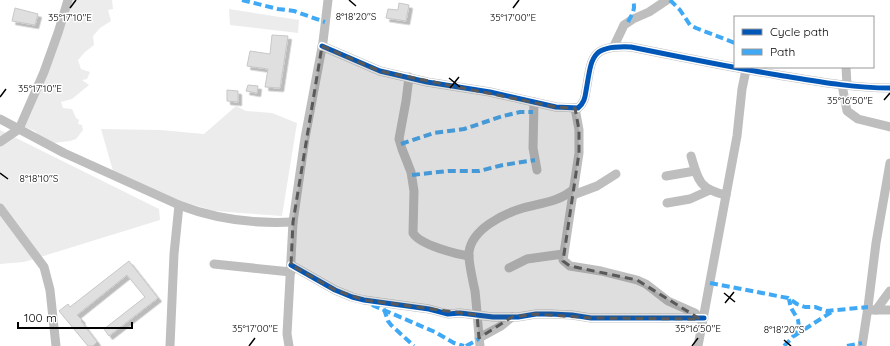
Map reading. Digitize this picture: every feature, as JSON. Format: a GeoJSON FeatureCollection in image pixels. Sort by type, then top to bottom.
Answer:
{"type":"FeatureCollection","features":[{"type":"Feature","properties":{"kind":"street"},"geometry":{"type":"LineString","coordinates":[[0,142],[20,129],[44,72],[68,0]]}},
{"type":"Feature","properties":{"kind":"street"},"geometry":{"type":"LineString","coordinates":[[289,346],[288,334],[293,222],[305,138],[322,46],[328,0]]}},
{"type":"Feature","properties":{"kind":"street"},"geometry":{"type":"LineString","coordinates":[[614,46],[624,25],[667,0]]}},
{"type":"Feature","properties":{"kind":"street"},"geometry":{"type":"LineString","coordinates":[[322,46],[380,71],[490,92],[556,107],[574,108],[578,108],[584,100],[589,67],[594,57],[604,48],[614,46],[631,47],[734,68]]}},
{"type":"Feature","properties":{"kind":"street"},"geometry":{"type":"LineString","coordinates":[[736,68],[845,85],[890,88]]}},
{"type":"Feature","properties":{"kind":"street"},"geometry":{"type":"LineString","coordinates":[[846,68],[845,85],[847,111],[858,119],[890,127]]}},
{"type":"Feature","properties":{"kind":"street"},"geometry":{"type":"LineString","coordinates":[[698,346],[737,136],[742,89],[746,70]]}},
{"type":"Feature","properties":{"kind":"street"},"geometry":{"type":"LineString","coordinates":[[409,77],[399,139],[411,172],[414,191],[413,233],[416,238],[436,247],[446,251],[469,256]]}},
{"type":"Feature","properties":{"kind":"street"},"geometry":{"type":"LineString","coordinates":[[534,102],[533,148],[537,170]]}},
{"type":"Feature","properties":{"kind":"street"},"geometry":{"type":"LineString","coordinates":[[574,108],[579,130],[578,153],[563,260],[570,266],[601,271],[637,280],[646,284],[668,301],[695,313],[702,318]]}},
{"type":"Feature","properties":{"kind":"street"},"geometry":{"type":"LineString","coordinates":[[0,119],[64,153],[196,212],[254,222],[293,222]]}},
{"type":"Feature","properties":{"kind":"street"},"geometry":{"type":"LineString","coordinates":[[691,156],[695,171],[701,183],[714,192],[726,195]]}},
{"type":"Feature","properties":{"kind":"street"},"geometry":{"type":"LineString","coordinates":[[862,346],[872,310],[876,243],[890,163]]}},
{"type":"Feature","properties":{"kind":"street"},"geometry":{"type":"LineString","coordinates":[[666,176],[695,171]]}},
{"type":"Feature","properties":{"kind":"street"},"geometry":{"type":"LineString","coordinates":[[480,342],[469,256],[473,239],[482,229],[502,217],[522,208],[557,200],[573,192],[597,186],[616,174]]}},
{"type":"Feature","properties":{"kind":"street"},"geometry":{"type":"LineString","coordinates":[[667,203],[690,199],[710,190]]}},
{"type":"Feature","properties":{"kind":"street"},"geometry":{"type":"LineString","coordinates":[[170,346],[174,254],[179,205]]}},
{"type":"Feature","properties":{"kind":"street"},"geometry":{"type":"LineString","coordinates":[[0,208],[44,267],[50,290],[59,346]]}},
{"type":"Feature","properties":{"kind":"street"},"geometry":{"type":"LineString","coordinates":[[509,268],[527,259],[563,254]]}},
{"type":"Feature","properties":{"kind":"street"},"geometry":{"type":"LineString","coordinates":[[214,264],[291,269],[335,290],[364,300],[448,314],[512,317],[551,314],[591,318],[702,318]]}},
{"type":"Feature","properties":{"kind":"street"},"geometry":{"type":"LineString","coordinates":[[872,310],[890,291]]}},
{"type":"Feature","properties":{"kind":"street"},"geometry":{"type":"LineString","coordinates":[[872,310],[890,310]]}},
{"type":"Feature","properties":{"kind":"street"},"geometry":{"type":"LineString","coordinates":[[480,342],[512,317]]}},
{"type":"Feature","properties":{"kind":"highlighted area"},"geometry":{"type":"Polygon","coordinates":[[[322,46],[380,71],[556,107],[575,108],[579,130],[579,153],[563,261],[570,266],[637,280],[700,319],[591,318],[536,314],[512,317],[479,338],[477,315],[364,300],[335,290],[291,265],[293,222],[322,46]]]}},
{"type":"Feature","properties":{"kind":"shaded area"},"geometry":{"type":"Polygon","coordinates":[[[65,0],[112,0],[113,9],[108,10],[111,21],[100,28],[93,36],[94,45],[78,60],[81,69],[90,72],[87,79],[82,80],[89,85],[72,99],[61,102],[63,108],[72,109],[76,118],[79,120],[78,124],[82,125],[83,130],[76,139],[53,143],[39,136],[35,131],[20,125],[65,0]]]}},
{"type":"Feature","properties":{"kind":"shaded area"},"geometry":{"type":"Polygon","coordinates":[[[229,9],[299,20],[298,33],[230,25],[229,9]]]}},
{"type":"Feature","properties":{"kind":"shaded area"},"geometry":{"type":"Polygon","coordinates":[[[236,106],[246,111],[272,113],[297,123],[282,216],[214,211],[159,194],[113,171],[101,129],[160,130],[204,134],[236,106]]]}},
{"type":"Feature","properties":{"kind":"shaded area"},"geometry":{"type":"Polygon","coordinates":[[[0,130],[159,209],[160,220],[24,262],[0,264],[0,130]]]}},
{"type":"Feature","properties":{"kind":"building"},"geometry":{"type":"Polygon","coordinates":[[[399,3],[409,5],[406,21],[386,18],[388,9],[398,10],[399,3]]]}},
{"type":"Feature","properties":{"kind":"building"},"geometry":{"type":"Polygon","coordinates":[[[15,8],[38,14],[35,25],[12,21],[15,8]]]}},
{"type":"Feature","properties":{"kind":"building"},"geometry":{"type":"Polygon","coordinates":[[[272,35],[288,36],[280,88],[265,87],[268,69],[247,66],[250,51],[270,54],[272,35]]]}},
{"type":"Feature","properties":{"kind":"building"},"geometry":{"type":"Polygon","coordinates":[[[248,85],[258,86],[257,93],[246,91],[248,85]]]}},
{"type":"Feature","properties":{"kind":"building"},"geometry":{"type":"Polygon","coordinates":[[[227,90],[238,91],[238,102],[227,101],[227,90]]]}},
{"type":"Feature","properties":{"kind":"building"},"geometry":{"type":"Polygon","coordinates":[[[129,261],[158,298],[109,336],[104,329],[145,297],[127,275],[77,315],[97,342],[93,346],[88,346],[59,311],[68,304],[70,307],[129,261]]]}},
{"type":"Feature","properties":{"kind":"marked path"},"geometry":{"type":"LineString","coordinates":[[242,0],[278,9],[294,11],[325,22]]}},
{"type":"Feature","properties":{"kind":"marked path"},"geometry":{"type":"LineString","coordinates":[[628,22],[634,9],[633,0]]}},
{"type":"Feature","properties":{"kind":"marked path"},"geometry":{"type":"LineString","coordinates":[[670,0],[680,10],[690,25],[734,43]]}},
{"type":"Feature","properties":{"kind":"marked path"},"geometry":{"type":"LineString","coordinates":[[401,144],[434,133],[464,129],[503,116],[520,112],[533,112]]}},
{"type":"Feature","properties":{"kind":"marked path"},"geometry":{"type":"LineString","coordinates":[[412,175],[448,171],[479,171],[503,165],[535,160]]}},
{"type":"Feature","properties":{"kind":"marked path"},"geometry":{"type":"LineString","coordinates":[[710,283],[788,298],[805,307],[815,307],[827,311],[868,307]]}},
{"type":"Feature","properties":{"kind":"marked path"},"geometry":{"type":"LineString","coordinates":[[784,346],[798,329],[798,320],[791,308],[789,299]]}},
{"type":"Feature","properties":{"kind":"marked path"},"geometry":{"type":"LineString","coordinates":[[372,305],[435,332],[454,343],[464,346]]}},
{"type":"Feature","properties":{"kind":"marked path"},"geometry":{"type":"LineString","coordinates":[[384,309],[391,325],[414,346]]}},
{"type":"Feature","properties":{"kind":"marked path"},"geometry":{"type":"LineString","coordinates":[[794,336],[833,311]]}},
{"type":"Feature","properties":{"kind":"marked path"},"geometry":{"type":"LineString","coordinates":[[466,346],[479,339]]}},
{"type":"Feature","properties":{"kind":"marked path"},"geometry":{"type":"LineString","coordinates":[[847,346],[862,343]]}},
{"type":"Feature","properties":{"kind":"cycle path"},"geometry":{"type":"LineString","coordinates":[[322,46],[380,71],[427,82],[490,92],[556,107],[578,108],[580,106],[585,98],[592,62],[600,51],[608,48],[631,47],[734,68]]}},
{"type":"Feature","properties":{"kind":"cycle path"},"geometry":{"type":"LineString","coordinates":[[736,68],[820,82],[862,87],[890,88]]}},
{"type":"Feature","properties":{"kind":"cycle path"},"geometry":{"type":"LineString","coordinates":[[291,265],[335,290],[352,297],[429,309],[448,314],[460,313],[493,317],[518,317],[536,314],[551,314],[591,318],[704,318]]}}]}
